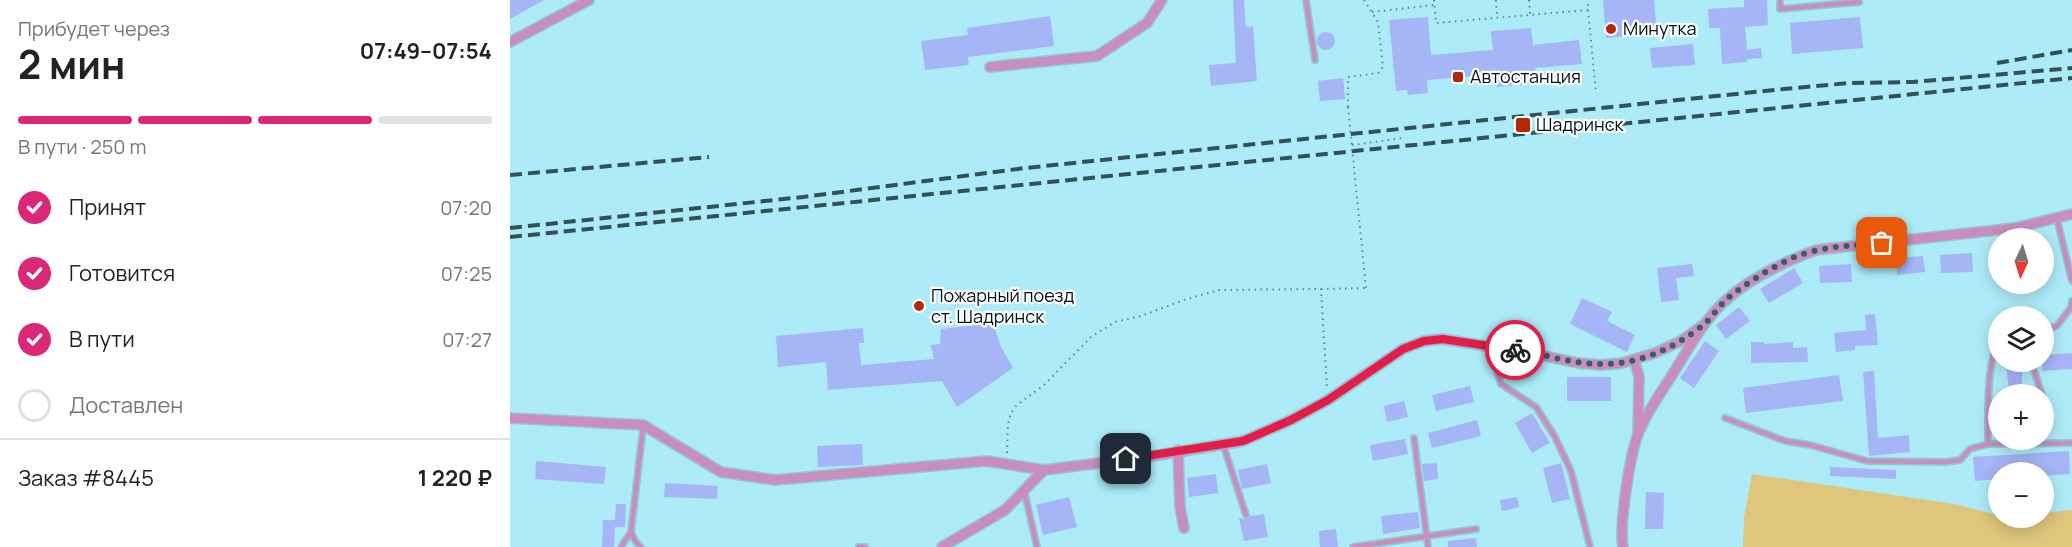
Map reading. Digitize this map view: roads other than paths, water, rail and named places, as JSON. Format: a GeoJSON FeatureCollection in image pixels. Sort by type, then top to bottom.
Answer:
{"type":"FeatureCollection","features":[{"type":"Feature","properties":{"kind":"street"},"geometry":{"type":"LineString","coordinates":[[510,42],[589,0]]}},
{"type":"Feature","properties":{"kind":"street"},"geometry":{"type":"LineString","coordinates":[[990,67],[1096,56],[1147,23],[1162,0]]}},
{"type":"Feature","properties":{"kind":"street"},"geometry":{"type":"LineString","coordinates":[[1637,438],[1654,403],[1704,325],[1725,301],[1750,282],[1786,261],[1816,250],[2015,228],[2072,214]]}},
{"type":"Feature","properties":{"kind":"street"},"geometry":{"type":"LineString","coordinates":[[510,418],[643,425],[721,472],[775,480],[987,461],[1044,470],[1147,457],[1178,450],[1243,441],[1291,420],[1328,400],[1403,349],[1424,341],[1443,339],[1578,363],[1602,365],[1634,360],[1681,341],[1704,325]]}},
{"type":"Feature","properties":{"kind":"street"},"geometry":{"type":"LineString","coordinates":[[1623,547],[1624,510],[1637,438],[1639,376],[1634,360]]}},
{"type":"Feature","properties":{"kind":"street"},"geometry":{"type":"LineString","coordinates":[[1178,450],[1180,507],[1184,528]]}},
{"type":"Feature","properties":{"kind":"street"},"geometry":{"type":"LineString","coordinates":[[942,547],[1005,510],[1044,470]]}},
{"type":"Feature","properties":{"kind":"lane"},"geometry":{"type":"LineString","coordinates":[[1306,0],[1315,60]]}},
{"type":"Feature","properties":{"kind":"lane"},"geometry":{"type":"LineString","coordinates":[[1780,0],[1780,9],[1859,2]]}},
{"type":"Feature","properties":{"kind":"lane"},"geometry":{"type":"LineString","coordinates":[[2057,219],[2072,281]]}},
{"type":"Feature","properties":{"kind":"lane"},"geometry":{"type":"LineString","coordinates":[[2054,327],[2071,307],[2072,300]]}},
{"type":"Feature","properties":{"kind":"lane"},"geometry":{"type":"LineString","coordinates":[[1496,348],[1498,374],[1502,384],[1536,407],[1555,437],[1571,471],[1590,547]]}},
{"type":"Feature","properties":{"kind":"lane"},"geometry":{"type":"LineString","coordinates":[[1725,418],[1785,441],[1810,445],[1867,461],[1946,462],[1960,460],[1970,449],[1988,444]]}},
{"type":"Feature","properties":{"kind":"lane"},"geometry":{"type":"LineString","coordinates":[[640,547],[634,541],[632,532],[643,428]]}},
{"type":"Feature","properties":{"kind":"lane"},"geometry":{"type":"LineString","coordinates":[[1414,438],[1428,547]]}},
{"type":"Feature","properties":{"kind":"lane"},"geometry":{"type":"LineString","coordinates":[[2054,443],[2072,443]]}},
{"type":"Feature","properties":{"kind":"lane"},"geometry":{"type":"LineString","coordinates":[[1223,444],[1246,515]]}},
{"type":"Feature","properties":{"kind":"lane"},"geometry":{"type":"LineString","coordinates":[[1024,490],[1037,547]]}},
{"type":"Feature","properties":{"kind":"lane"},"geometry":{"type":"LineString","coordinates":[[1353,547],[1476,529]]}},
{"type":"Feature","properties":{"kind":"lane"},"geometry":{"type":"LineString","coordinates":[[621,547],[632,532]]}},
{"type":"Feature","properties":{"kind":"lane"},"geometry":{"type":"LineString","coordinates":[[859,547],[865,547]]}},
{"type":"Feature","properties":{"kind":"railway"},"geometry":{"type":"LineString","coordinates":[[1997,63],[2072,50]]}},
{"type":"Feature","properties":{"kind":"railway"},"geometry":{"type":"LineString","coordinates":[[510,228],[803,197],[1025,168],[1784,89],[1849,83],[1913,82],[2072,68]]}},
{"type":"Feature","properties":{"kind":"railway"},"geometry":{"type":"LineString","coordinates":[[510,237],[2072,78]]}},
{"type":"Feature","properties":{"kind":"railway"},"geometry":{"type":"LineString","coordinates":[[510,175],[709,157]]}},
{"type":"Feature","properties":{"kind":"place","name":"Минутка"},"geometry":{"type":"Point","coordinates":[1611,29]}},
{"type":"Feature","properties":{"kind":"place","name":"Автостанция"},"geometry":{"type":"Point","coordinates":[1458,77]}},
{"type":"Feature","properties":{"kind":"place","name":"Шадринск"},"geometry":{"type":"Point","coordinates":[1523,125]}},
{"type":"Feature","properties":{"kind":"place","name":"Пожарный поезд ст. Шадринск"},"geometry":{"type":"Point","coordinates":[919,306]}}]}
